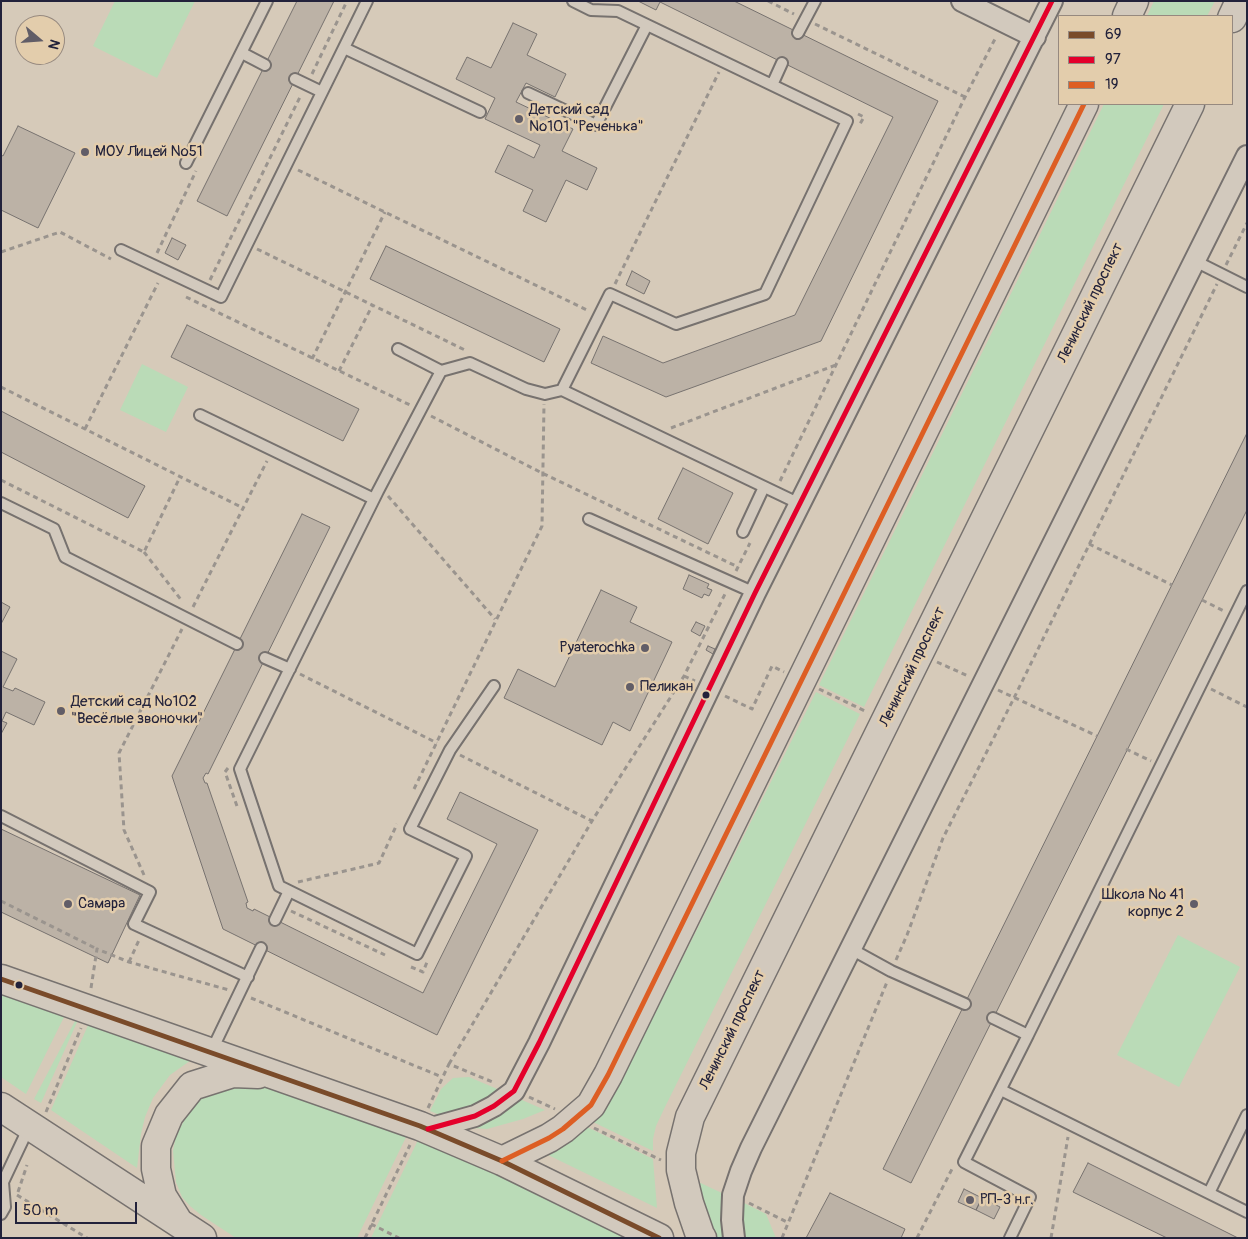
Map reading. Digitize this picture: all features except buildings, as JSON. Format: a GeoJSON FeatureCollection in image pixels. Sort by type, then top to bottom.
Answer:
{"type":"FeatureCollection","features":[{"type":"Feature","properties":{"kind":"main road"},"geometry":{"type":"LineString","coordinates":[[1127,15],[1134,1]]}},
{"type":"Feature","properties":{"kind":"main road"},"geometry":{"type":"LineString","coordinates":[[1233,16],[1240,1]]}},
{"type":"Feature","properties":{"kind":"main road"},"geometry":{"type":"LineString","coordinates":[[502,1161],[563,1129],[591,1105],[608,1075],[1084,105]]}},
{"type":"Feature","properties":{"kind":"main road","name":"Ленинский проспект"},"geometry":{"type":"LineString","coordinates":[[702,1238],[689,1203],[681,1170],[681,1153],[690,1117],[1190,105]]}},
{"type":"Feature","properties":{"kind":"main road"},"geometry":{"type":"LineString","coordinates":[[1,979],[428,1129],[502,1161],[659,1238]]}},
{"type":"Feature","properties":{"kind":"main road"},"geometry":{"type":"LineString","coordinates":[[191,1231],[162,1196],[156,1169],[156,1146],[169,1115],[192,1086],[233,1073],[272,1074]]}},
{"type":"Feature","properties":{"kind":"main road"},"geometry":{"type":"LineString","coordinates":[[1,1107],[191,1231]]}},
{"type":"Feature","properties":{"kind":"street"},"geometry":{"type":"LineString","coordinates":[[962,1],[1034,37]]}},
{"type":"Feature","properties":{"kind":"street"},"geometry":{"type":"LineString","coordinates":[[428,1129],[475,1116],[494,1106],[514,1091],[539,1043],[755,593],[1052,1]]}},
{"type":"Feature","properties":{"kind":"street"},"geometry":{"type":"LineString","coordinates":[[734,1238],[732,1220],[733,1195],[741,1171],[1247,156]]}},
{"type":"Feature","properties":{"kind":"lane"},"geometry":{"type":"LineString","coordinates":[[186,163],[267,1]]}},
{"type":"Feature","properties":{"kind":"lane"},"geometry":{"type":"LineString","coordinates":[[121,250],[221,296],[367,1]]}},
{"type":"Feature","properties":{"kind":"lane"},"geometry":{"type":"LineString","coordinates":[[562,390],[610,294],[676,324],[765,294],[847,121],[618,11],[591,10],[573,1]]}},
{"type":"Feature","properties":{"kind":"lane"},"geometry":{"type":"LineString","coordinates":[[798,33],[815,1]]}},
{"type":"Feature","properties":{"kind":"lane"},"geometry":{"type":"LineString","coordinates":[[528,94],[596,125],[646,25]]}},
{"type":"Feature","properties":{"kind":"lane"},"geometry":{"type":"LineString","coordinates":[[344,48],[480,112]]}},
{"type":"Feature","properties":{"kind":"lane"},"geometry":{"type":"LineString","coordinates":[[242,53],[266,65]]}},
{"type":"Feature","properties":{"kind":"lane"},"geometry":{"type":"LineString","coordinates":[[772,85],[782,63]]}},
{"type":"Feature","properties":{"kind":"lane"},"geometry":{"type":"LineString","coordinates":[[295,79],[322,92]]}},
{"type":"Feature","properties":{"kind":"lane"},"geometry":{"type":"LineString","coordinates":[[1196,261],[1247,287]]}},
{"type":"Feature","properties":{"kind":"lane"},"geometry":{"type":"LineString","coordinates":[[398,349],[441,371],[470,362],[526,389],[544,394],[562,390],[800,504]]}},
{"type":"Feature","properties":{"kind":"lane"},"geometry":{"type":"LineString","coordinates":[[441,371],[376,495],[240,769],[279,886],[418,954],[466,856],[410,830],[450,750],[494,686]]}},
{"type":"Feature","properties":{"kind":"lane"},"geometry":{"type":"LineString","coordinates":[[200,415],[376,495]]}},
{"type":"Feature","properties":{"kind":"lane"},"geometry":{"type":"LineString","coordinates":[[743,532],[764,487]]}},
{"type":"Feature","properties":{"kind":"lane"},"geometry":{"type":"LineString","coordinates":[[1,503],[54,530],[65,557],[189,615],[237,644]]}},
{"type":"Feature","properties":{"kind":"lane"},"geometry":{"type":"LineString","coordinates":[[589,519],[755,593]]}},
{"type":"Feature","properties":{"kind":"lane"},"geometry":{"type":"LineString","coordinates":[[1010,1238],[1030,1197],[964,1162],[1247,591]]}},
{"type":"Feature","properties":{"kind":"lane"},"geometry":{"type":"LineString","coordinates":[[265,658],[290,669]]}},
{"type":"Feature","properties":{"kind":"lane"},"geometry":{"type":"LineString","coordinates":[[1,816],[150,892],[134,924],[248,977]]}},
{"type":"Feature","properties":{"kind":"lane"},"geometry":{"type":"LineString","coordinates":[[275,920],[287,890]]}},
{"type":"Feature","properties":{"kind":"lane"},"geometry":{"type":"LineString","coordinates":[[210,1053],[261,948]]}},
{"type":"Feature","properties":{"kind":"lane"},"geometry":{"type":"LineString","coordinates":[[851,949],[891,971],[964,1004]]}},
{"type":"Feature","properties":{"kind":"lane"},"geometry":{"type":"LineString","coordinates":[[993,1018],[1028,1035]]}},
{"type":"Feature","properties":{"kind":"lane"},"geometry":{"type":"LineString","coordinates":[[1000,1090],[1247,1212]]}},
{"type":"Feature","properties":{"kind":"lane"},"geometry":{"type":"LineString","coordinates":[[1209,1193],[1247,1115]]}},
{"type":"Feature","properties":{"kind":"lane"},"geometry":{"type":"LineString","coordinates":[[1,1214],[5,1207],[3,1182],[34,1128]]}},
{"type":"Feature","properties":{"kind":"path"},"geometry":{"type":"LineString","coordinates":[[198,303],[347,1]]}},
{"type":"Feature","properties":{"kind":"path"},"geometry":{"type":"LineString","coordinates":[[768,1],[965,97]]}},
{"type":"Feature","properties":{"kind":"path"},"geometry":{"type":"LineString","coordinates":[[610,294],[723,62]]}},
{"type":"Feature","properties":{"kind":"path"},"geometry":{"type":"LineString","coordinates":[[855,113],[864,117],[860,126]]}},
{"type":"Feature","properties":{"kind":"path"},"geometry":{"type":"LineString","coordinates":[[286,164],[590,312]]}},
{"type":"Feature","properties":{"kind":"path"},"geometry":{"type":"LineString","coordinates":[[312,359],[385,212]]}},
{"type":"Feature","properties":{"kind":"path"},"geometry":{"type":"LineString","coordinates":[[782,1238],[907,935],[943,838],[1014,698],[1247,223]]}},
{"type":"Feature","properties":{"kind":"path"},"geometry":{"type":"LineString","coordinates":[[1,252],[60,232],[112,259]]}},
{"type":"Feature","properties":{"kind":"path"},"geometry":{"type":"LineString","coordinates":[[232,236],[345,293],[467,351]]}},
{"type":"Feature","properties":{"kind":"path"},"geometry":{"type":"LineString","coordinates":[[152,280],[166,287]]}},
{"type":"Feature","properties":{"kind":"path"},"geometry":{"type":"LineString","coordinates":[[85,429],[158,283]]}},
{"type":"Feature","properties":{"kind":"path"},"geometry":{"type":"LineString","coordinates":[[182,295],[420,410],[542,473],[738,567]]}},
{"type":"Feature","properties":{"kind":"path"},"geometry":{"type":"LineString","coordinates":[[339,371],[372,306]]}},
{"type":"Feature","properties":{"kind":"path"},"geometry":{"type":"LineString","coordinates":[[664,430],[836,365]]}},
{"type":"Feature","properties":{"kind":"path"},"geometry":{"type":"LineString","coordinates":[[1,387],[243,508],[118,753],[124,830],[148,883]]}},
{"type":"Feature","properties":{"kind":"path"},"geometry":{"type":"LineString","coordinates":[[412,794],[542,526],[544,394]]}},
{"type":"Feature","properties":{"kind":"path"},"geometry":{"type":"LineString","coordinates":[[144,552],[180,477]]}},
{"type":"Feature","properties":{"kind":"path"},"geometry":{"type":"LineString","coordinates":[[1,480],[144,552],[189,615]]}},
{"type":"Feature","properties":{"kind":"path"},"geometry":{"type":"LineString","coordinates":[[376,495],[388,496],[495,620]]}},
{"type":"Feature","properties":{"kind":"path"},"geometry":{"type":"LineString","coordinates":[[1089,544],[1172,585]]}},
{"type":"Feature","properties":{"kind":"path"},"geometry":{"type":"LineString","coordinates":[[1202,600],[1228,613]]}},
{"type":"Feature","properties":{"kind":"path"},"geometry":{"type":"LineString","coordinates":[[935,661],[1097,736]]}},
{"type":"Feature","properties":{"kind":"path"},"geometry":{"type":"LineString","coordinates":[[684,676],[752,709],[772,666],[886,721]]}},
{"type":"Feature","properties":{"kind":"path"},"geometry":{"type":"LineString","coordinates":[[1201,684],[1247,707]]}},
{"type":"Feature","properties":{"kind":"path"},"geometry":{"type":"LineString","coordinates":[[1126,749],[1154,762]]}},
{"type":"Feature","properties":{"kind":"path"},"geometry":{"type":"LineString","coordinates":[[230,764],[225,772],[241,818]]}},
{"type":"Feature","properties":{"kind":"path"},"geometry":{"type":"LineString","coordinates":[[287,890],[288,884],[379,863],[399,819],[412,825]]}},
{"type":"Feature","properties":{"kind":"path"},"geometry":{"type":"LineString","coordinates":[[1,901],[97,949],[129,962],[239,993],[442,1077]]}},
{"type":"Feature","properties":{"kind":"path"},"geometry":{"type":"LineString","coordinates":[[282,906],[387,956]]}},
{"type":"Feature","properties":{"kind":"path"},"geometry":{"type":"LineString","coordinates":[[129,962],[145,929]]}},
{"type":"Feature","properties":{"kind":"path"},"geometry":{"type":"LineString","coordinates":[[17,1195],[34,1128],[88,1010],[97,949]]}},
{"type":"Feature","properties":{"kind":"path"},"geometry":{"type":"LineString","coordinates":[[405,964],[422,972],[431,954]]}},
{"type":"Feature","properties":{"kind":"path"},"geometry":{"type":"LineString","coordinates":[[1052,1238],[1068,1136]]}},
{"type":"Feature","properties":{"kind":"path"},"geometry":{"type":"LineString","coordinates":[[4,1187],[87,1238]]}},
{"type":"Feature","properties":{"kind":"path"},"geometry":{"type":"LineString","coordinates":[[371,1224],[398,1238]]}},
{"type":"Feature","properties":{"kind":"green space"},"geometry":{"type":"Polygon","coordinates":[[[115,1],[195,1],[157,78],[93,46],[115,1]]]}},
{"type":"Feature","properties":{"kind":"green space"},"geometry":{"type":"Polygon","coordinates":[[[1154,1],[1215,1],[1208,15],[1147,15],[1154,1]]]}},
{"type":"Feature","properties":{"kind":"green space"},"geometry":{"type":"Polygon","coordinates":[[[1104,105],[1164,105],[864,707],[819,685],[1104,105]]]}},
{"type":"Feature","properties":{"kind":"green space"},"geometry":{"type":"Polygon","coordinates":[[[142,364],[188,387],[166,432],[120,410],[142,364]]]}},
{"type":"Feature","properties":{"kind":"green space"},"geometry":{"type":"Polygon","coordinates":[[[816,692],[860,714],[664,1109],[656,1126],[653,1151],[589,1120],[610,1099],[618,1087],[816,692]]]}},
{"type":"Feature","properties":{"kind":"green space"},"geometry":{"type":"Polygon","coordinates":[[[1178,935],[1240,967],[1179,1087],[1117,1055],[1178,935]]]}},
{"type":"Feature","properties":{"kind":"green space"},"geometry":{"type":"Polygon","coordinates":[[[1,993],[65,1015],[26,1094],[1,1077],[1,993]]]}},
{"type":"Feature","properties":{"kind":"green space"},"geometry":{"type":"Polygon","coordinates":[[[76,1019],[78,1020],[41,1103],[34,1099],[76,1019]]]}},
{"type":"Feature","properties":{"kind":"green space"},"geometry":{"type":"Polygon","coordinates":[[[89,1023],[194,1058],[170,1075],[153,1098],[145,1117],[141,1134],[137,1168],[51,1110],[89,1023]]]}},
{"type":"Feature","properties":{"kind":"green space"},"geometry":{"type":"Polygon","coordinates":[[[469,1077],[502,1091],[489,1103],[445,1117],[430,1111],[441,1089],[453,1078],[469,1077]]]}},
{"type":"Feature","properties":{"kind":"green space"},"geometry":{"type":"Polygon","coordinates":[[[264,1082],[408,1133],[357,1238],[236,1238],[201,1215],[182,1197],[176,1182],[173,1151],[176,1136],[190,1109],[215,1088],[264,1082]]]}},
{"type":"Feature","properties":{"kind":"green space"},"geometry":{"type":"Polygon","coordinates":[[[515,1097],[545,1110],[523,1119],[487,1129],[463,1125],[515,1097]]]}},
{"type":"Feature","properties":{"kind":"green space"},"geometry":{"type":"Polygon","coordinates":[[[583,1125],[653,1159],[657,1208],[546,1154],[583,1125]]]}},
{"type":"Feature","properties":{"kind":"green space"},"geometry":{"type":"Polygon","coordinates":[[[419,1138],[537,1190],[630,1238],[371,1238],[419,1138]]]}},
{"type":"Feature","properties":{"kind":"green space"},"geometry":{"type":"Polygon","coordinates":[[[690,1178],[724,1194],[729,1238],[715,1238],[690,1178]]]}},
{"type":"Feature","properties":{"kind":"green space"},"geometry":{"type":"Polygon","coordinates":[[[740,1201],[766,1214],[776,1238],[740,1238],[740,1201]]]}},
{"type":"Feature","properties":{"kind":"transit line","name":"97"},"geometry":{"type":"LineString","coordinates":[[428,1129],[475,1116],[494,1106],[514,1091],[539,1043],[755,593],[1052,1]]}},
{"type":"Feature","properties":{"kind":"transit line","name":"19"},"geometry":{"type":"LineString","coordinates":[[502,1161],[563,1129],[591,1105],[608,1075],[1084,105]]}},
{"type":"Feature","properties":{"kind":"transit line","name":"69"},"geometry":{"type":"LineString","coordinates":[[1,979],[420,1126],[502,1161],[659,1238]]}},
{"type":"Feature","properties":{"kind":"place","name":"Детский сад №101 \"Реченька\""},"geometry":{"type":"Point","coordinates":[519,119]}},
{"type":"Feature","properties":{"kind":"place","name":"МОУ Лицей №51"},"geometry":{"type":"Point","coordinates":[85,152]}},
{"type":"Feature","properties":{"kind":"place","name":"Pyaterochka"},"geometry":{"type":"Point","coordinates":[645,648]}},
{"type":"Feature","properties":{"kind":"place","name":"Пеликан"},"geometry":{"type":"Point","coordinates":[630,687]}},
{"type":"Feature","properties":{"kind":"place","name":"Детский сад №102 \"Весёлые звоночки\""},"geometry":{"type":"Point","coordinates":[61,711]}},
{"type":"Feature","properties":{"kind":"place","name":"Самара"},"geometry":{"type":"Point","coordinates":[68,904]}},
{"type":"Feature","properties":{"kind":"place","name":"Школа № 41 корпус 2"},"geometry":{"type":"Point","coordinates":[1194,904]}},
{"type":"Feature","properties":{"kind":"place","name":"РП-3 н.г."},"geometry":{"type":"Point","coordinates":[970,1200]}}]}
